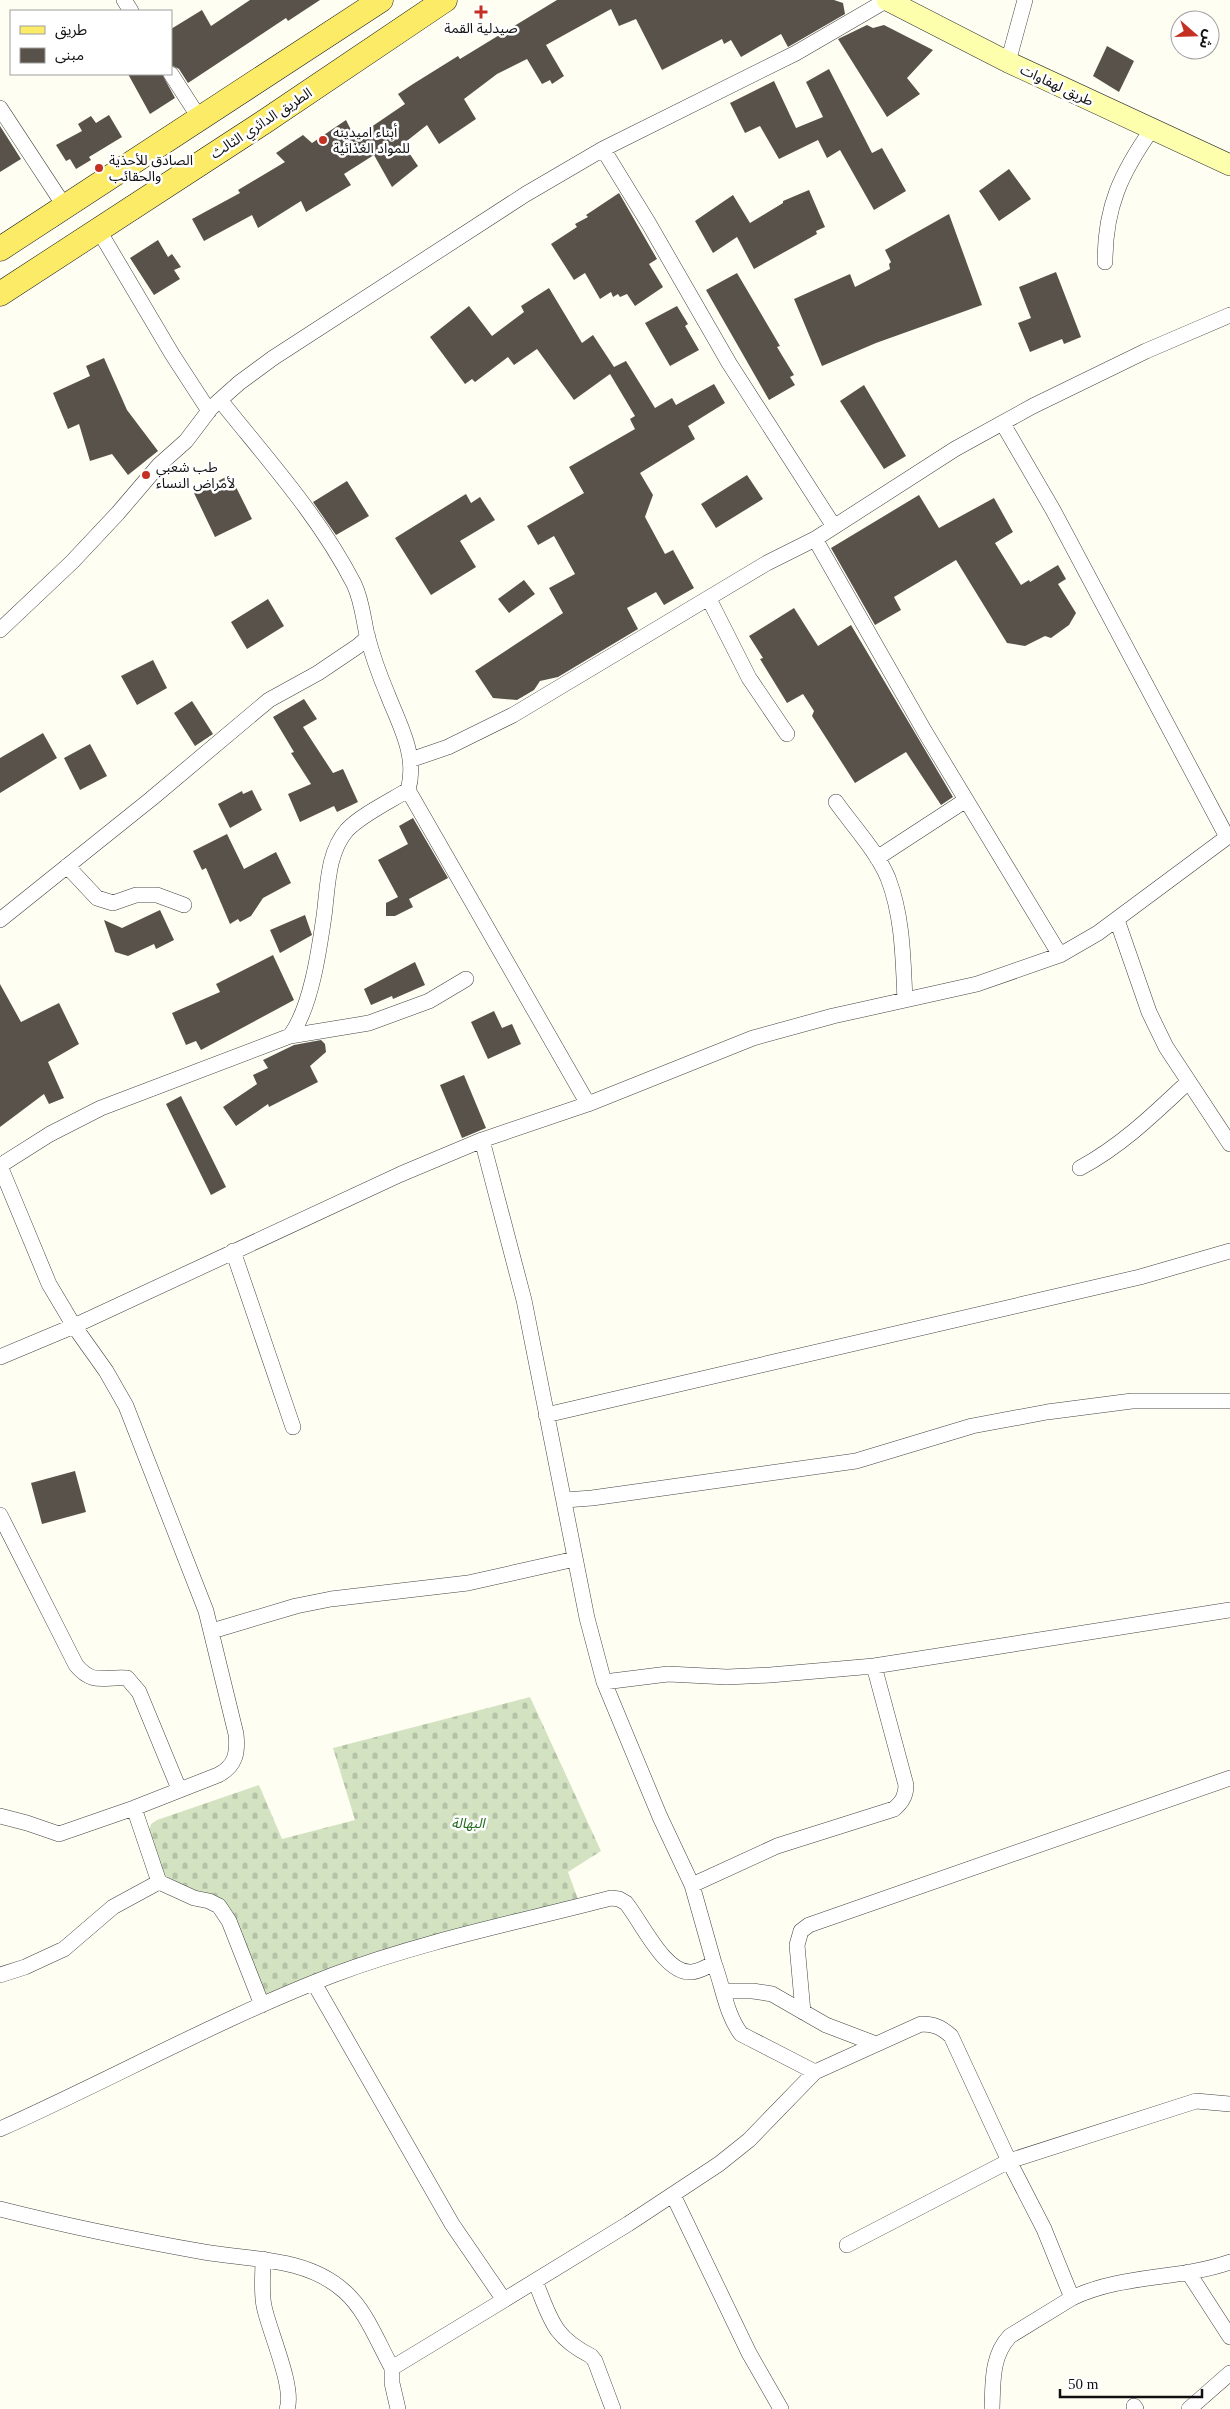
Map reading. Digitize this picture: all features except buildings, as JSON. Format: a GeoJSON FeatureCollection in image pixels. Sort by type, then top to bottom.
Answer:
{"type":"FeatureCollection","features":[{"type":"Feature","properties":{"kind":"main road"},"geometry":{"type":"LineString","coordinates":[[0,249],[381,0]]}},
{"type":"Feature","properties":{"kind":"main road","name":"الطريق الدائري الثالث"},"geometry":{"type":"LineString","coordinates":[[0,294],[264,122],[445,0]]}},
{"type":"Feature","properties":{"kind":"street"},"geometry":{"type":"LineString","coordinates":[[0,630],[79,555],[159,465],[186,441],[220,400],[273,358],[526,194],[603,149],[796,54],[887,0]]}},
{"type":"Feature","properties":{"kind":"street","name":"طريق لهفاوات"},"geometry":{"type":"LineString","coordinates":[[887,0],[1008,62],[1230,165]]}},
{"type":"Feature","properties":{"kind":"street"},"geometry":{"type":"LineString","coordinates":[[1008,62],[1026,0]]}},
{"type":"Feature","properties":{"kind":"street"},"geometry":{"type":"LineString","coordinates":[[172,75],[200,119]]}},
{"type":"Feature","properties":{"kind":"street"},"geometry":{"type":"LineString","coordinates":[[0,108],[64,207]]}},
{"type":"Feature","properties":{"kind":"street"},"geometry":{"type":"LineString","coordinates":[[1105,262],[1105,242],[1115,195],[1130,160],[1152,129]]}},
{"type":"Feature","properties":{"kind":"street"},"geometry":{"type":"LineString","coordinates":[[603,149],[649,224],[729,363],[833,525]]}},
{"type":"Feature","properties":{"kind":"street"},"geometry":{"type":"LineString","coordinates":[[98,229],[196,394],[209,411]]}},
{"type":"Feature","properties":{"kind":"street"},"geometry":{"type":"LineString","coordinates":[[410,760],[448,747],[513,715],[767,563],[815,539],[833,525],[956,449],[1033,406],[1138,355],[1230,315]]}},
{"type":"Feature","properties":{"kind":"street"},"geometry":{"type":"LineString","coordinates":[[220,400],[303,504],[354,585],[363,607],[368,637],[386,692],[404,732],[412,774],[408,790],[349,828],[341,838],[328,879],[324,917],[302,1016],[290,1036]]}},
{"type":"Feature","properties":{"kind":"street"},"geometry":{"type":"LineString","coordinates":[[0,1357],[74,1326],[401,1174],[482,1140],[588,1104],[753,1038],[833,1016],[977,984],[1060,955],[1117,920],[1228,836],[1057,519],[1003,424]]}},
{"type":"Feature","properties":{"kind":"street"},"geometry":{"type":"LineString","coordinates":[[815,539],[966,800],[1060,955]]}},
{"type":"Feature","properties":{"kind":"street"},"geometry":{"type":"LineString","coordinates":[[709,599],[749,678],[787,734]]}},
{"type":"Feature","properties":{"kind":"street"},"geometry":{"type":"LineString","coordinates":[[0,920],[151,799],[269,700],[318,674],[368,637]]}},
{"type":"Feature","properties":{"kind":"street"},"geometry":{"type":"LineString","coordinates":[[408,790],[588,1104]]}},
{"type":"Feature","properties":{"kind":"street"},"geometry":{"type":"LineString","coordinates":[[877,858],[966,800]]}},
{"type":"Feature","properties":{"kind":"street"},"geometry":{"type":"LineString","coordinates":[[836,802],[877,858],[888,878],[902,937],[906,1000]]}},
{"type":"Feature","properties":{"kind":"street"},"geometry":{"type":"LineString","coordinates":[[67,866],[97,898],[113,903],[136,895],[157,895],[184,905]]}},
{"type":"Feature","properties":{"kind":"street"},"geometry":{"type":"LineString","coordinates":[[1117,920],[1149,1012],[1166,1047],[1230,1144]]}},
{"type":"Feature","properties":{"kind":"street"},"geometry":{"type":"LineString","coordinates":[[0,1816],[27,1822],[59,1834],[134,1808],[228,1770],[235,1758],[237,1749],[236,1734],[212,1631],[188,1560],[126,1406],[106,1370],[74,1326],[49,1284],[1,1166],[50,1134],[101,1108],[290,1036],[368,1023],[429,1001],[466,979]]}},
{"type":"Feature","properties":{"kind":"street"},"geometry":{"type":"LineString","coordinates":[[1080,1168],[1103,1155],[1131,1134],[1188,1082]]}},
{"type":"Feature","properties":{"kind":"street"},"geometry":{"type":"LineString","coordinates":[[482,1140],[524,1300],[587,1618],[604,1682],[666,1832],[692,1885],[733,2024],[741,2034],[814,2072]]}},
{"type":"Feature","properties":{"kind":"street"},"geometry":{"type":"LineString","coordinates":[[233,1251],[293,1427]]}},
{"type":"Feature","properties":{"kind":"street"},"geometry":{"type":"LineString","coordinates":[[546,1415],[1140,1277],[1230,1251]]}},
{"type":"Feature","properties":{"kind":"street"},"geometry":{"type":"LineString","coordinates":[[565,1500],[592,1498],[856,1461],[972,1426],[1047,1412],[1132,1401],[1230,1401]]}},
{"type":"Feature","properties":{"kind":"street"},"geometry":{"type":"LineString","coordinates":[[0,1515],[76,1665],[82,1673],[94,1678],[127,1678],[139,1692],[179,1789]]}},
{"type":"Feature","properties":{"kind":"street"},"geometry":{"type":"LineString","coordinates":[[212,1631],[296,1606],[331,1599],[468,1583],[575,1559]]}},
{"type":"Feature","properties":{"kind":"street"},"geometry":{"type":"LineString","coordinates":[[604,1682],[668,1674],[727,1677],[874,1666],[1230,1610]]}},
{"type":"Feature","properties":{"kind":"street"},"geometry":{"type":"LineString","coordinates":[[692,1885],[777,1846],[894,1809],[901,1803],[906,1794],[906,1785],[874,1666]]}},
{"type":"Feature","properties":{"kind":"street"},"geometry":{"type":"LineString","coordinates":[[802,2012],[797,1945],[801,1931],[809,1925],[1230,1778]]}},
{"type":"Feature","properties":{"kind":"street"},"geometry":{"type":"LineString","coordinates":[[134,1808],[159,1882],[219,1906],[229,1921],[262,2005]]}},
{"type":"Feature","properties":{"kind":"street"},"geometry":{"type":"LineString","coordinates":[[0,1975],[25,1967],[64,1949],[113,1907],[159,1882]]}},
{"type":"Feature","properties":{"kind":"street"},"geometry":{"type":"LineString","coordinates":[[0,2129],[262,2005],[335,1975],[428,1945],[611,1898],[620,1899],[626,1903],[658,1950],[673,1967],[683,1972],[692,1972],[714,1963]]}},
{"type":"Feature","properties":{"kind":"street"},"geometry":{"type":"LineString","coordinates":[[314,1984],[452,2224],[504,2300]]}},
{"type":"Feature","properties":{"kind":"street"},"geometry":{"type":"LineString","coordinates":[[724,1991],[765,1992],[826,2025],[876,2044]]}},
{"type":"Feature","properties":{"kind":"street"},"geometry":{"type":"LineString","coordinates":[[392,2368],[535,2281],[719,2164],[749,2140],[814,2072],[921,2024],[942,2028],[951,2036],[1009,2162],[1044,2229],[1072,2298]]}},
{"type":"Feature","properties":{"kind":"street"},"geometry":{"type":"LineString","coordinates":[[847,2245],[1009,2162],[1196,2101],[1230,2104]]}},
{"type":"Feature","properties":{"kind":"street"},"geometry":{"type":"LineString","coordinates":[[673,2194],[749,2353],[781,2409]]}},
{"type":"Feature","properties":{"kind":"street"},"geometry":{"type":"LineString","coordinates":[[0,2209],[205,2252],[263,2259],[306,2269],[326,2278],[345,2291],[360,2310],[392,2368],[392,2383],[398,2409]]}},
{"type":"Feature","properties":{"kind":"street"},"geometry":{"type":"LineString","coordinates":[[263,2259],[264,2304],[284,2373],[289,2404],[287,2409]]}},
{"type":"Feature","properties":{"kind":"street"},"geometry":{"type":"LineString","coordinates":[[992,2409],[994,2369],[1002,2345],[1010,2336],[1072,2298],[1104,2285],[1188,2272],[1230,2262]]}},
{"type":"Feature","properties":{"kind":"street"},"geometry":{"type":"LineString","coordinates":[[1188,2272],[1230,2337]]}},
{"type":"Feature","properties":{"kind":"street"},"geometry":{"type":"LineString","coordinates":[[535,2281],[554,2326],[561,2336],[591,2356],[595,2361],[613,2409]]}},
{"type":"Feature","properties":{"kind":"street"},"geometry":{"type":"LineString","coordinates":[[1189,2409],[1230,2373]]}},
{"type":"Feature","properties":{"kind":"green space","name":"البهالة"},"geometry":{"type":"Polygon","coordinates":[[[530,1697],[601,1851],[568,1872],[579,1902],[269,1996],[261,1991],[229,1918],[167,1880],[157,1861],[149,1830],[151,1824],[157,1820],[259,1785],[282,1839],[355,1820],[333,1748],[530,1697]]]}},
{"type":"Feature","properties":{"kind":"place","name":"صيدلية القمة"},"geometry":{"type":"Point","coordinates":[481,12]}},
{"type":"Feature","properties":{"kind":"place","name":"أبناء اميدينه للمواد الغذائية"},"geometry":{"type":"Point","coordinates":[323,140]}},
{"type":"Feature","properties":{"kind":"place","name":"الصادق للأحذية والحقائب"},"geometry":{"type":"Point","coordinates":[99,168]}},
{"type":"Feature","properties":{"kind":"place","name":"طب شعبي لأمراض النساء"},"geometry":{"type":"Point","coordinates":[146,475]}}]}
